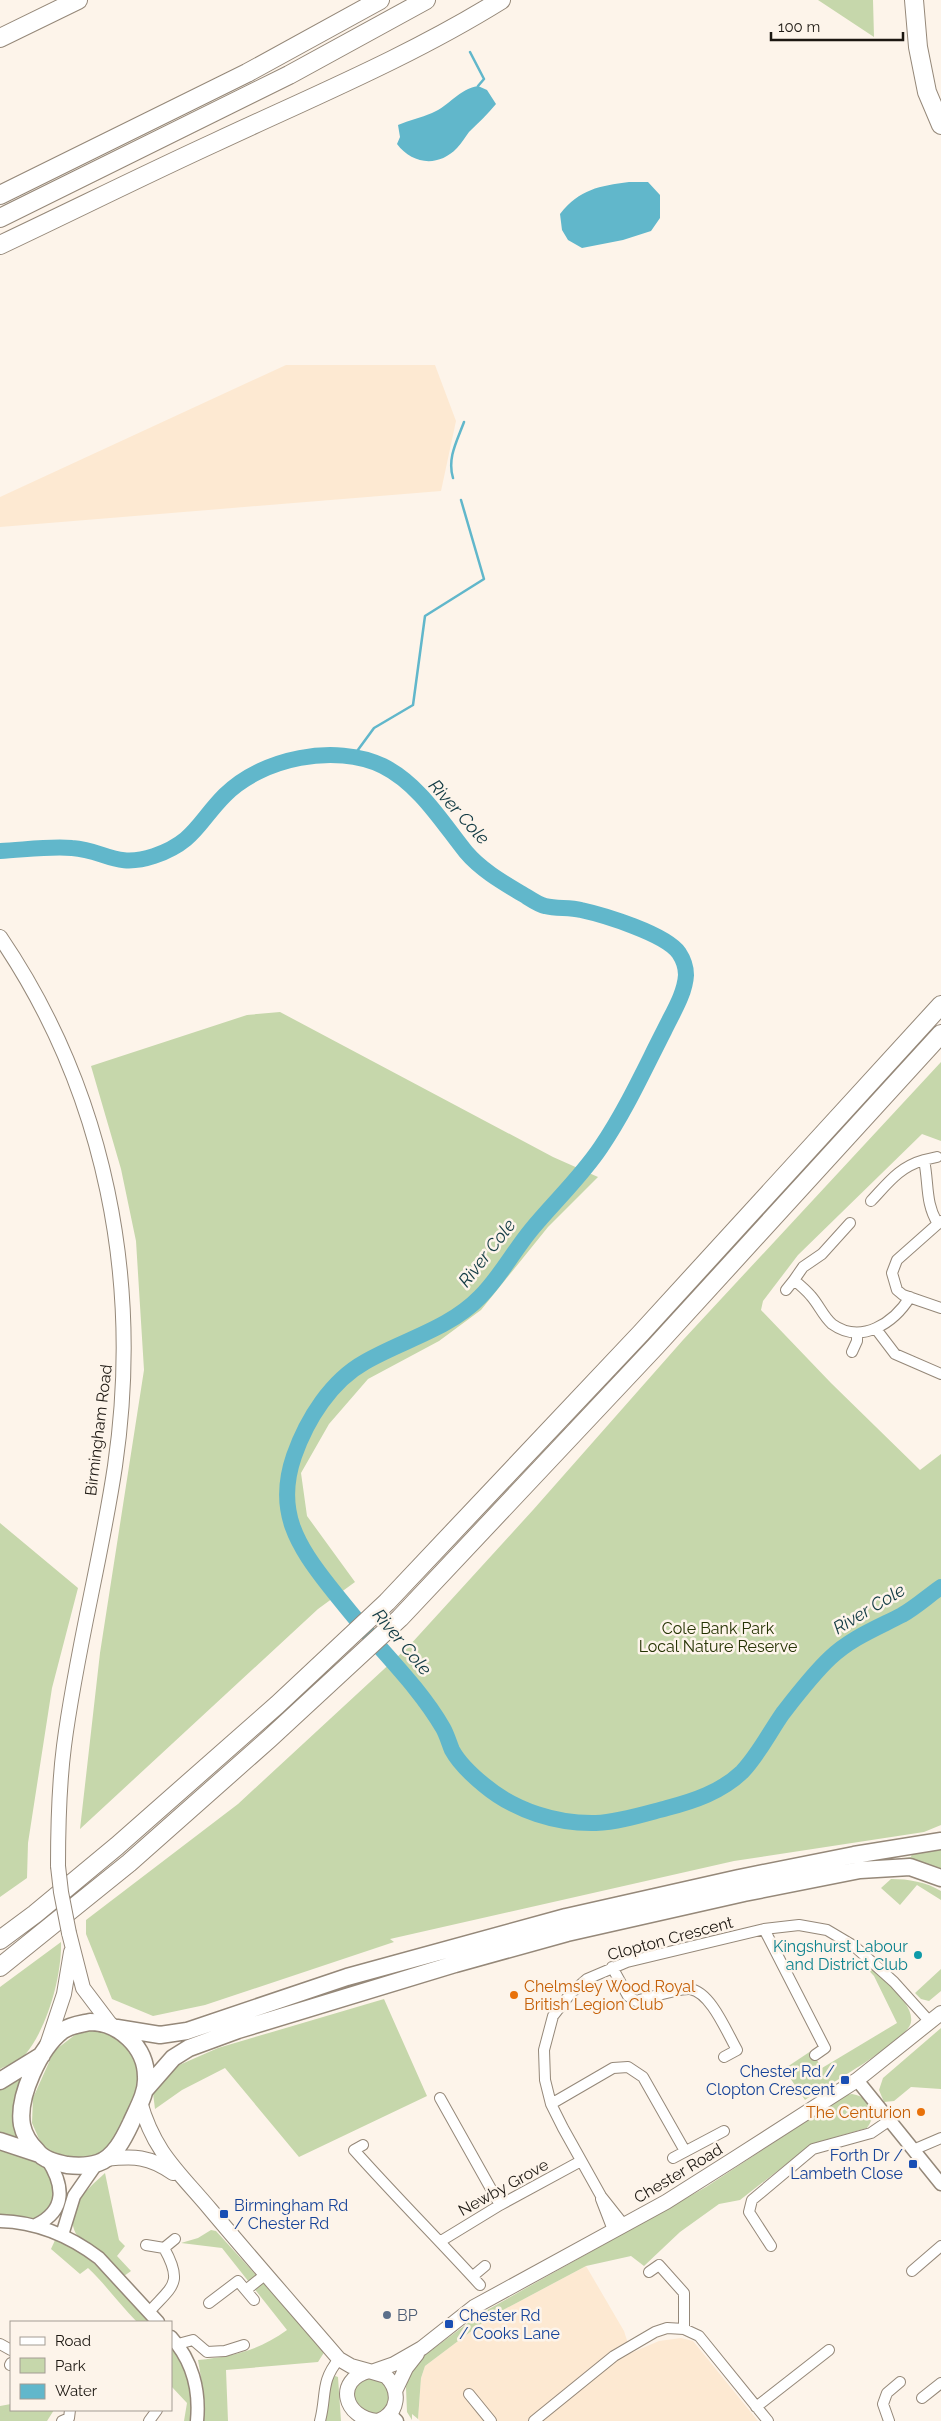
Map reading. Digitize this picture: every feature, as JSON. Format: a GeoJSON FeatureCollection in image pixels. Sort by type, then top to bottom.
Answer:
{"type":"FeatureCollection","features":[{"type":"Feature","properties":{"kind":"highway"},"geometry":{"type":"LineString","coordinates":[[4,35],[78,0]]}},
{"type":"Feature","properties":{"kind":"highway"},"geometry":{"type":"LineString","coordinates":[[0,195],[247,73],[380,0]]}},
{"type":"Feature","properties":{"kind":"highway"},"geometry":{"type":"LineString","coordinates":[[0,218],[289,75],[426,0]]}},
{"type":"Feature","properties":{"kind":"highway"},"geometry":{"type":"LineString","coordinates":[[0,245],[215,142],[344,84],[470,19],[502,0]]}},
{"type":"Feature","properties":{"kind":"highway"},"geometry":{"type":"LineString","coordinates":[[914,0],[918,47],[927,92],[941,125]]}},
{"type":"Feature","properties":{"kind":"highway"},"geometry":{"type":"LineString","coordinates":[[0,1940],[35,1914],[117,1846],[388,1602],[641,1333],[941,1005]]}},
{"type":"Feature","properties":{"kind":"highway"},"geometry":{"type":"LineString","coordinates":[[0,1967],[129,1863],[351,1665],[400,1618],[656,1346],[941,1034]]}},
{"type":"Feature","properties":{"kind":"highway"},"geometry":{"type":"LineString","coordinates":[[0,2081],[44,2050],[63,2029],[76,2024],[90,2022],[160,2035],[187,2031],[347,1977],[566,1917],[739,1878],[854,1855],[941,1841]]}},
{"type":"Feature","properties":{"kind":"highway"},"geometry":{"type":"LineString","coordinates":[[0,2141],[71,2165],[102,2161],[120,2145],[142,2096],[173,2058],[189,2048],[238,2030],[446,1966],[558,1936],[735,1895],[860,1870],[910,1868],[941,1878]]}},
{"type":"Feature","properties":{"kind":"highway"},"geometry":{"type":"LineString","coordinates":[[114,2026],[140,2053],[146,2068],[142,2096]]}},
{"type":"Feature","properties":{"kind":"highway"},"geometry":{"type":"LineString","coordinates":[[43,2156],[27,2139],[22,2126],[22,2110],[24,2093],[44,2050]]}},
{"type":"Feature","properties":{"kind":"main road","name":"Birmingham Road"},"geometry":{"type":"LineString","coordinates":[[0,937],[49,1020],[80,1096],[109,1197],[118,1249],[123,1298],[124,1373],[115,1466],[64,1746],[59,1808],[58,1866],[61,1892],[83,1988],[114,2026]]}},
{"type":"Feature","properties":{"kind":"main road","name":"Birmingham Road"},"geometry":{"type":"LineString","coordinates":[[44,2050],[64,1994],[71,1939]]}},
{"type":"Feature","properties":{"kind":"main road","name":"Chester Road"},"geometry":{"type":"LineString","coordinates":[[371,2371],[394,2364],[422,2348],[474,2307],[619,2228],[701,2180],[857,2080],[941,2013]]}},
{"type":"Feature","properties":{"kind":"main road"},"geometry":{"type":"LineString","coordinates":[[142,2096],[146,2124],[157,2146],[184,2181],[339,2359],[351,2366],[386,2376],[396,2389],[393,2417],[377,2421],[358,2416],[352,2410],[339,2359]]}},
{"type":"Feature","properties":{"kind":"main road"},"geometry":{"type":"LineString","coordinates":[[102,2161],[134,2156],[147,2158],[184,2181]]}},
{"type":"Feature","properties":{"kind":"main road","name":"Chester Road"},"geometry":{"type":"LineString","coordinates":[[396,2389],[406,2368],[422,2348]]}},
{"type":"Feature","properties":{"kind":"main road"},"geometry":{"type":"LineString","coordinates":[[346,2421],[348,2394],[352,2380],[371,2371]]}},
{"type":"Feature","properties":{"kind":"street"},"geometry":{"type":"LineString","coordinates":[[871,1201],[896,1174],[909,1164],[938,1157]]}},
{"type":"Feature","properties":{"kind":"street"},"geometry":{"type":"LineString","coordinates":[[924,1160],[928,1183],[928,1203],[939,1223],[897,1260],[892,1268],[893,1279],[897,1290],[910,1297],[941,1308]]}},
{"type":"Feature","properties":{"kind":"street"},"geometry":{"type":"LineString","coordinates":[[786,1290],[803,1267],[822,1254],[850,1223]]}},
{"type":"Feature","properties":{"kind":"street"},"geometry":{"type":"LineString","coordinates":[[794,1280],[810,1294],[824,1316],[834,1325],[857,1333],[876,1329],[901,1312],[910,1297]]}},
{"type":"Feature","properties":{"kind":"street"},"geometry":{"type":"LineString","coordinates":[[876,1329],[895,1354],[941,1374]]}},
{"type":"Feature","properties":{"kind":"street"},"geometry":{"type":"LineString","coordinates":[[852,1352],[857,1341],[857,1333]]}},
{"type":"Feature","properties":{"kind":"street","name":"Clopton Crescent"},"geometry":{"type":"LineString","coordinates":[[619,2228],[551,2104],[543,2062],[553,2016],[571,1993],[587,1979],[612,1968],[764,1930],[799,1925],[827,1930],[840,1936],[871,1959],[930,2022]]}},
{"type":"Feature","properties":{"kind":"street"},"geometry":{"type":"LineString","coordinates":[[764,1930],[825,2048],[815,2055]]}},
{"type":"Feature","properties":{"kind":"street"},"geometry":{"type":"LineString","coordinates":[[612,1968],[628,1996],[636,2001],[690,1989],[703,1995],[710,2003],[737,2050],[724,2057]]}},
{"type":"Feature","properties":{"kind":"street"},"geometry":{"type":"LineString","coordinates":[[551,2104],[613,2068],[628,2067],[643,2077],[685,2151]]}},
{"type":"Feature","properties":{"kind":"street"},"geometry":{"type":"LineString","coordinates":[[857,2080],[941,2184]]}},
{"type":"Feature","properties":{"kind":"street"},"geometry":{"type":"LineString","coordinates":[[440,2098],[500,2206]]}},
{"type":"Feature","properties":{"kind":"street"},"geometry":{"type":"LineString","coordinates":[[772,2246],[749,2212],[752,2200],[813,2149],[871,2133],[890,2120]]}},
{"type":"Feature","properties":{"kind":"street"},"geometry":{"type":"LineString","coordinates":[[672,2158],[724,2131]]}},
{"type":"Feature","properties":{"kind":"street"},"geometry":{"type":"LineString","coordinates":[[913,2150],[941,2138]]}},
{"type":"Feature","properties":{"kind":"street"},"geometry":{"type":"LineString","coordinates":[[363,2145],[354,2150],[411,2214],[442,2241],[480,2285]]}},
{"type":"Feature","properties":{"kind":"street"},"geometry":{"type":"LineString","coordinates":[[36,2225],[52,2215],[60,2199],[58,2180],[43,2156]]}},
{"type":"Feature","properties":{"kind":"street"},"geometry":{"type":"LineString","coordinates":[[62,2235],[74,2196],[102,2161]]}},
{"type":"Feature","properties":{"kind":"street","name":"Newby Grove"},"geometry":{"type":"LineString","coordinates":[[442,2241],[581,2161]]}},
{"type":"Feature","properties":{"kind":"street"},"geometry":{"type":"LineString","coordinates":[[0,2221],[36,2225],[62,2235],[99,2258],[157,2321]]}},
{"type":"Feature","properties":{"kind":"street"},"geometry":{"type":"LineString","coordinates":[[146,2246],[164,2248],[175,2239]]}},
{"type":"Feature","properties":{"kind":"street"},"geometry":{"type":"LineString","coordinates":[[912,2271],[941,2246]]}},
{"type":"Feature","properties":{"kind":"street"},"geometry":{"type":"LineString","coordinates":[[149,2312],[174,2282],[175,2275],[164,2248]]}},
{"type":"Feature","properties":{"kind":"street"},"geometry":{"type":"LineString","coordinates":[[649,2272],[659,2265],[684,2294],[684,2329]]}},
{"type":"Feature","properties":{"kind":"street"},"geometry":{"type":"LineString","coordinates":[[473,2276],[485,2266]]}},
{"type":"Feature","properties":{"kind":"street"},"geometry":{"type":"LineString","coordinates":[[246,2290],[266,2274]]}},
{"type":"Feature","properties":{"kind":"street"},"geometry":{"type":"LineString","coordinates":[[209,2304],[238,2281],[254,2300]]}},
{"type":"Feature","properties":{"kind":"street"},"geometry":{"type":"LineString","coordinates":[[534,2421],[614,2356],[655,2332],[667,2328],[684,2329],[699,2336],[768,2421]]}},
{"type":"Feature","properties":{"kind":"street"},"geometry":{"type":"LineString","coordinates":[[197,2421],[198,2402],[193,2373],[174,2340],[193,2340],[207,2352],[225,2351],[244,2345]]}},
{"type":"Feature","properties":{"kind":"street"},"geometry":{"type":"LineString","coordinates":[[756,2407],[829,2350]]}},
{"type":"Feature","properties":{"kind":"street"},"geometry":{"type":"LineString","coordinates":[[320,2421],[324,2405],[326,2377],[339,2359]]}},
{"type":"Feature","properties":{"kind":"street"},"geometry":{"type":"LineString","coordinates":[[889,2421],[883,2404],[888,2393],[900,2382]]}},
{"type":"Feature","properties":{"kind":"street"},"geometry":{"type":"LineString","coordinates":[[922,2398],[941,2383]]}},
{"type":"Feature","properties":{"kind":"street"},"geometry":{"type":"LineString","coordinates":[[469,2394],[491,2421]]}},
{"type":"Feature","properties":{"kind":"street"},"geometry":{"type":"LineString","coordinates":[[148,2421],[156,2411]]}},
{"type":"Feature","properties":{"kind":"shaded area"},"geometry":{"type":"Polygon","coordinates":[[[286,365],[435,365],[456,421],[441,491],[0,527],[0,497],[286,365]]]}},
{"type":"Feature","properties":{"kind":"shaded area"},"geometry":{"type":"Polygon","coordinates":[[[586,2266],[624,2331],[631,2353],[659,2341],[681,2338],[693,2341],[758,2421],[420,2421],[418,2419],[421,2378],[425,2366],[490,2317],[586,2266]]]}},
{"type":"Feature","properties":{"kind":"green space"},"geometry":{"type":"Polygon","coordinates":[[[818,0],[873,0],[874,37],[818,0]]]}},
{"type":"Feature","properties":{"kind":"green space"},"geometry":{"type":"Polygon","coordinates":[[[280,1012],[553,1157],[598,1177],[548,1227],[481,1310],[439,1341],[368,1379],[329,1424],[301,1473],[307,1516],[355,1582],[318,1609],[80,1829],[100,1653],[144,1370],[136,1241],[121,1169],[91,1066],[247,1015],[280,1012]]]}},
{"type":"Feature","properties":{"kind":"green space","name":"Cole Bank Park Local Nature Reserve"},"geometry":{"type":"Polygon","coordinates":[[[941,1062],[941,1141],[922,1134],[798,1255],[763,1301],[761,1310],[831,1383],[920,1470],[941,1454],[941,1825],[924,1832],[734,1861],[390,1939],[394,1942],[205,2005],[153,2016],[112,1999],[86,1934],[86,1920],[238,1804],[409,1646],[533,1510],[683,1340],[941,1062]]]}},
{"type":"Feature","properties":{"kind":"green space"},"geometry":{"type":"Polygon","coordinates":[[[0,1523],[78,1588],[52,1688],[28,1843],[27,1878],[0,1897],[0,1523]]]}},
{"type":"Feature","properties":{"kind":"green space"},"geometry":{"type":"Polygon","coordinates":[[[941,1847],[941,1870],[921,1863],[891,1860],[911,1857],[912,1853],[941,1847]]]}},
{"type":"Feature","properties":{"kind":"green space"},"geometry":{"type":"Polygon","coordinates":[[[891,1879],[911,1880],[929,1885],[941,1891],[941,1900],[917,1885],[900,1905],[881,1888],[891,1879]]]}},
{"type":"Feature","properties":{"kind":"green space"},"geometry":{"type":"Polygon","coordinates":[[[61,1942],[61,1956],[56,1986],[40,2032],[22,2058],[0,2069],[0,1987],[61,1942]]]}},
{"type":"Feature","properties":{"kind":"green space"},"geometry":{"type":"Polygon","coordinates":[[[859,1960],[874,1968],[906,2004],[911,2022],[907,2030],[896,2040],[846,2075],[805,2100],[784,2069],[811,2051],[822,2068],[897,2023],[874,1976],[859,1960]]]}},
{"type":"Feature","properties":{"kind":"green space"},"geometry":{"type":"Polygon","coordinates":[[[941,1969],[941,1991],[929,2001],[921,1999],[915,1993],[941,1969]]]}},
{"type":"Feature","properties":{"kind":"green space"},"geometry":{"type":"Polygon","coordinates":[[[384,1999],[427,2096],[299,2157],[225,2068],[182,2090],[155,2109],[153,2093],[177,2066],[218,2048],[384,1999]]]}},
{"type":"Feature","properties":{"kind":"green space"},"geometry":{"type":"Polygon","coordinates":[[[941,2028],[941,2089],[911,2087],[894,2101],[884,2102],[879,2090],[883,2078],[941,2028]]]}},
{"type":"Feature","properties":{"kind":"green space"},"geometry":{"type":"Polygon","coordinates":[[[80,2031],[112,2032],[134,2051],[142,2084],[118,2138],[105,2151],[89,2158],[73,2158],[48,2151],[39,2139],[32,2123],[33,2098],[54,2051],[80,2031]]]}},
{"type":"Feature","properties":{"kind":"green space"},"geometry":{"type":"Polygon","coordinates":[[[26,2074],[17,2095],[13,2116],[21,2140],[0,2134],[0,2086],[26,2074]]]}},
{"type":"Feature","properties":{"kind":"green space"},"geometry":{"type":"Polygon","coordinates":[[[852,2094],[864,2098],[871,2106],[871,2122],[867,2128],[812,2144],[740,2200],[719,2204],[680,2232],[644,2266],[631,2256],[586,2266],[490,2317],[425,2366],[421,2378],[418,2419],[412,2414],[412,2420],[407,2412],[407,2377],[421,2358],[480,2314],[706,2187],[846,2095],[852,2094]]]}},
{"type":"Feature","properties":{"kind":"green space"},"geometry":{"type":"Polygon","coordinates":[[[0,2146],[21,2153],[36,2161],[43,2165],[52,2175],[57,2195],[43,2217],[0,2215],[0,2146]]]}},
{"type":"Feature","properties":{"kind":"green space"},"geometry":{"type":"Polygon","coordinates":[[[105,2173],[119,2240],[125,2246],[117,2256],[131,2271],[124,2276],[76,2234],[73,2225],[75,2207],[79,2200],[105,2173]]]}},
{"type":"Feature","properties":{"kind":"green space"},"geometry":{"type":"Polygon","coordinates":[[[211,2230],[216,2231],[325,2351],[318,2362],[226,2370],[228,2421],[203,2421],[204,2395],[198,2360],[223,2357],[255,2348],[287,2330],[222,2248],[181,2243],[198,2238],[211,2230]]]}},
{"type":"Feature","properties":{"kind":"green space"},"geometry":{"type":"Polygon","coordinates":[[[56,2238],[84,2255],[120,2287],[152,2321],[136,2321],[88,2268],[80,2274],[51,2249],[56,2238]]]}},
{"type":"Feature","properties":{"kind":"green space"},"geometry":{"type":"Polygon","coordinates":[[[172,2344],[182,2361],[189,2380],[192,2400],[192,2421],[184,2421],[187,2403],[172,2387],[172,2344]]]}},
{"type":"Feature","properties":{"kind":"green space"},"geometry":{"type":"Polygon","coordinates":[[[338,2377],[341,2421],[324,2421],[331,2378],[338,2377]]]}},
{"type":"Feature","properties":{"kind":"green space"},"geometry":{"type":"Polygon","coordinates":[[[370,2378],[383,2381],[392,2398],[381,2414],[368,2416],[354,2403],[354,2398],[355,2390],[359,2384],[370,2378]]]}},
{"type":"Feature","properties":{"kind":"green space"},"geometry":{"type":"Polygon","coordinates":[[[10,2404],[10,2411],[53,2411],[47,2421],[0,2421],[0,2406],[10,2404]]]}},
{"type":"Feature","properties":{"kind":"water"},"geometry":{"type":"Polygon","coordinates":[[[478,86],[487,90],[496,104],[450,154],[442,159],[426,161],[410,156],[397,144],[400,137],[398,125],[432,113],[465,90],[478,86]]]}},
{"type":"Feature","properties":{"kind":"water"},"geometry":{"type":"Polygon","coordinates":[[[629,182],[648,182],[660,195],[660,218],[651,231],[623,240],[582,248],[568,240],[562,230],[560,214],[567,206],[591,190],[629,182]]]}},
{"type":"Feature","properties":{"kind":"waterway"},"geometry":{"type":"LineString","coordinates":[[470,52],[484,79],[478,86]]}},
{"type":"Feature","properties":{"kind":"waterway"},"geometry":{"type":"LineString","coordinates":[[453,478],[451,471],[452,457],[464,422]]}},
{"type":"Feature","properties":{"kind":"waterway"},"geometry":{"type":"LineString","coordinates":[[352,758],[374,728],[413,705],[425,616],[484,579],[461,500]]}},
{"type":"Feature","properties":{"kind":"waterway","name":"River Cole"},"geometry":{"type":"LineString","coordinates":[[0,851],[45,848],[83,849],[111,858],[129,861],[154,856],[187,838],[225,795],[240,782],[259,772],[300,758],[322,755],[364,759],[383,766],[408,783],[439,816],[466,852],[479,865],[501,881],[543,905],[576,909],[634,926],[672,946],[682,958],[686,975],[678,1004],[627,1104],[593,1158],[531,1230],[487,1289],[468,1308],[440,1326],[365,1362],[331,1390],[313,1415],[299,1442],[289,1476],[288,1511],[292,1526],[308,1557],[341,1601],[428,1705],[443,1728],[458,1760],[484,1785],[523,1809],[552,1818],[581,1823],[623,1819],[707,1795],[725,1785],[742,1772],[759,1751],[783,1713],[830,1658],[855,1639],[907,1612],[941,1587]]}},
{"type":"Feature","properties":{"kind":"place","name":"Kingshurst Labour and District Club"},"geometry":{"type":"Point","coordinates":[918,1955]}},
{"type":"Feature","properties":{"kind":"place","name":"Chelmsley Wood Royal British Legion Club"},"geometry":{"type":"Point","coordinates":[514,1995]}},
{"type":"Feature","properties":{"kind":"place","name":"Chester Rd / Clopton Crescent"},"geometry":{"type":"Point","coordinates":[845,2080]}},
{"type":"Feature","properties":{"kind":"place","name":"The Centurion"},"geometry":{"type":"Point","coordinates":[921,2112]}},
{"type":"Feature","properties":{"kind":"place","name":"Forth Dr / Lambeth Close"},"geometry":{"type":"Point","coordinates":[913,2164]}},
{"type":"Feature","properties":{"kind":"place","name":"Birmingham Rd / Chester Rd"},"geometry":{"type":"Point","coordinates":[224,2214]}},
{"type":"Feature","properties":{"kind":"place","name":"BP"},"geometry":{"type":"Point","coordinates":[387,2315]}},
{"type":"Feature","properties":{"kind":"place","name":"Chester Rd / Cooks Lane"},"geometry":{"type":"Point","coordinates":[449,2324]}}]}
